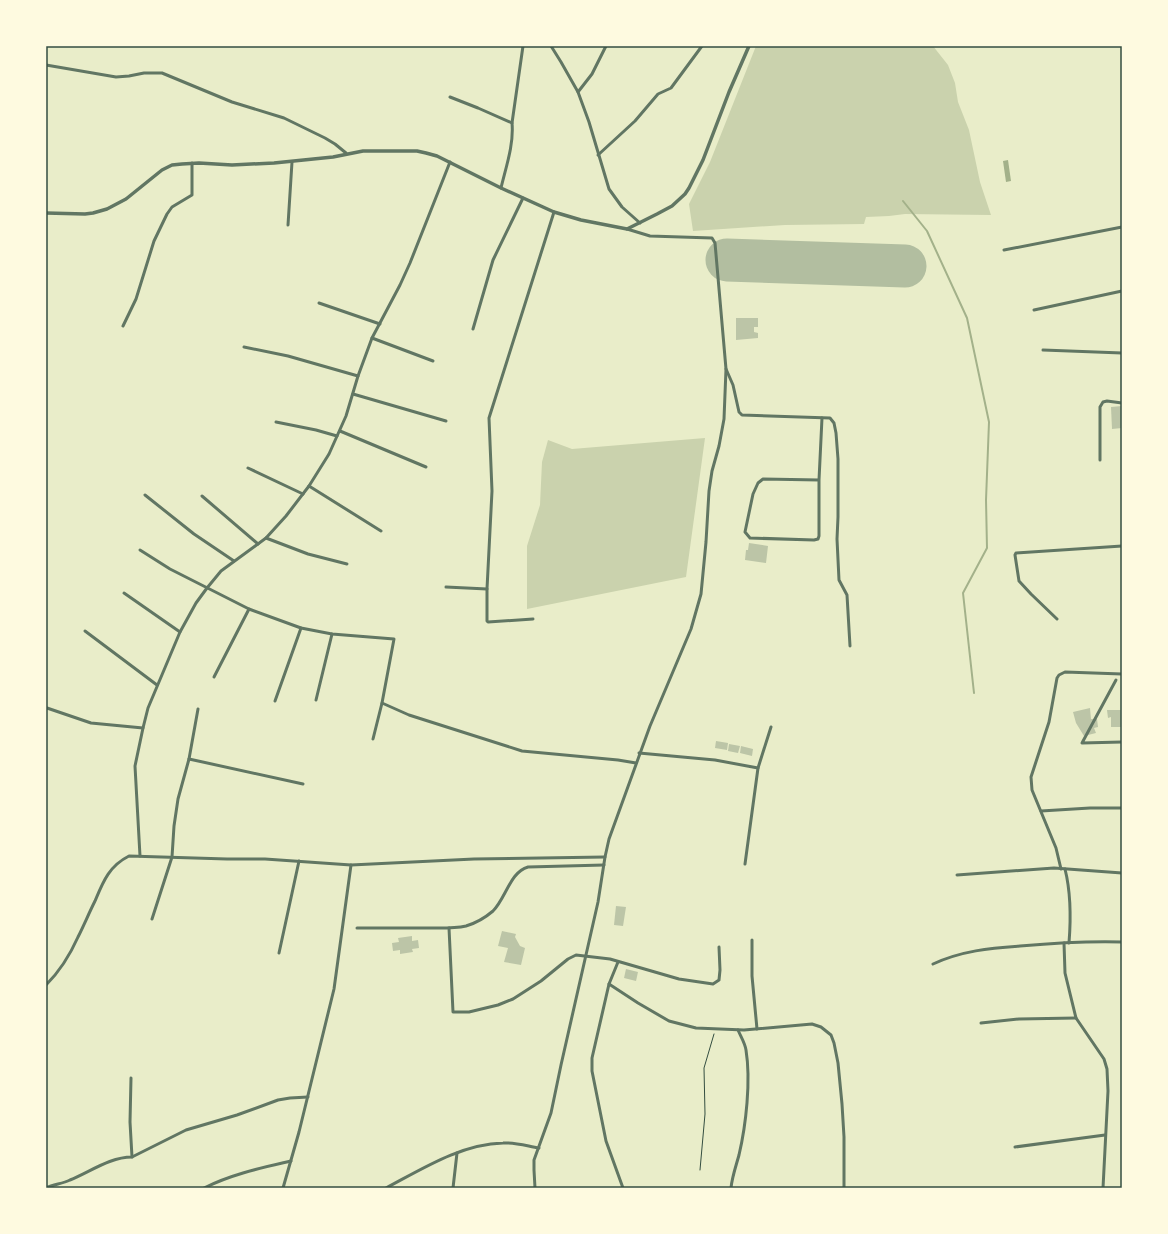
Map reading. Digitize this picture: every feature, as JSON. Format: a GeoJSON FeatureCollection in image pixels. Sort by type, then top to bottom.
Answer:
{"type":"FeatureCollection","features":[{"type":"Feature","properties":{"kind":"street"},"geometry":{"type":"LineString","coordinates":[[501,188],[509,155],[523,46]]}},
{"type":"Feature","properties":{"kind":"street"},"geometry":{"type":"LineString","coordinates":[[551,46],[578,92],[609,189],[622,207],[640,223]]}},
{"type":"Feature","properties":{"kind":"street"},"geometry":{"type":"LineString","coordinates":[[578,92],[592,74],[606,46]]}},
{"type":"Feature","properties":{"kind":"street"},"geometry":{"type":"LineString","coordinates":[[598,155],[635,121],[658,94],[670,88],[702,46]]}},
{"type":"Feature","properties":{"kind":"street"},"geometry":{"type":"LineString","coordinates":[[627,229],[672,206],[685,194],[693,182],[749,46]]}},
{"type":"Feature","properties":{"kind":"street"},"geometry":{"type":"LineString","coordinates":[[46,64],[116,77],[144,73],[162,73],[232,102],[284,118],[335,144],[346,153]]}},
{"type":"Feature","properties":{"kind":"street"},"geometry":{"type":"LineString","coordinates":[[450,97],[512,123]]}},
{"type":"Feature","properties":{"kind":"street"},"geometry":{"type":"LineString","coordinates":[[46,213],[85,214],[107,209],[126,199],[162,170],[172,166],[192,163],[232,165],[292,162],[333,157],[362,150],[417,151],[437,156],[501,188],[554,212],[581,220],[627,229],[650,236],[712,238],[715,243],[726,369],[724,419],[708,491],[706,542],[701,594],[691,629],[640,753],[609,839],[587,956],[569,1026],[551,1113],[534,1165],[535,1188]]}},
{"type":"Feature","properties":{"kind":"street"},"geometry":{"type":"LineString","coordinates":[[288,225],[292,162]]}},
{"type":"Feature","properties":{"kind":"street"},"geometry":{"type":"LineString","coordinates":[[140,856],[135,766],[148,708],[180,632],[187,618],[207,588],[221,571],[266,538],[286,516],[309,486],[329,454],[346,416],[358,376],[372,338],[400,285],[450,162]]}},
{"type":"Feature","properties":{"kind":"street"},"geometry":{"type":"LineString","coordinates":[[123,326],[136,299],[154,241],[167,214],[172,207],[192,195],[192,163]]}},
{"type":"Feature","properties":{"kind":"street"},"geometry":{"type":"LineString","coordinates":[[473,329],[493,260],[523,198]]}},
{"type":"Feature","properties":{"kind":"street"},"geometry":{"type":"LineString","coordinates":[[533,619],[487,621],[487,589],[492,491],[489,418],[554,212]]}},
{"type":"Feature","properties":{"kind":"street"},"geometry":{"type":"LineString","coordinates":[[1004,250],[1122,227]]}},
{"type":"Feature","properties":{"kind":"street"},"geometry":{"type":"LineString","coordinates":[[688,242],[690,237]]}},
{"type":"Feature","properties":{"kind":"street"},"geometry":{"type":"LineString","coordinates":[[1034,310],[1122,291]]}},
{"type":"Feature","properties":{"kind":"street"},"geometry":{"type":"LineString","coordinates":[[319,303],[380,324]]}},
{"type":"Feature","properties":{"kind":"street"},"geometry":{"type":"LineString","coordinates":[[372,338],[433,361]]}},
{"type":"Feature","properties":{"kind":"street"},"geometry":{"type":"LineString","coordinates":[[244,347],[288,356],[358,376]]}},
{"type":"Feature","properties":{"kind":"street"},"geometry":{"type":"LineString","coordinates":[[1043,350],[1122,353]]}},
{"type":"Feature","properties":{"kind":"street"},"geometry":{"type":"LineString","coordinates":[[726,369],[733,385],[739,412],[742,415],[830,418],[834,423],[838,459],[837,539],[839,580],[847,595],[850,646]]}},
{"type":"Feature","properties":{"kind":"street"},"geometry":{"type":"LineString","coordinates":[[353,394],[446,421]]}},
{"type":"Feature","properties":{"kind":"street"},"geometry":{"type":"LineString","coordinates":[[1100,460],[1100,407],[1103,402],[1107,401],[1122,402]]}},
{"type":"Feature","properties":{"kind":"street"},"geometry":{"type":"LineString","coordinates":[[819,480],[763,479],[758,483],[753,494],[745,532],[747,536],[750,538],[785,540],[818,539],[822,418]]}},
{"type":"Feature","properties":{"kind":"street"},"geometry":{"type":"LineString","coordinates":[[276,422],[337,436]]}},
{"type":"Feature","properties":{"kind":"street"},"geometry":{"type":"LineString","coordinates":[[340,431],[426,467]]}},
{"type":"Feature","properties":{"kind":"street"},"geometry":{"type":"LineString","coordinates":[[248,468],[303,494]]}},
{"type":"Feature","properties":{"kind":"street"},"geometry":{"type":"LineString","coordinates":[[309,486],[381,531]]}},
{"type":"Feature","properties":{"kind":"street"},"geometry":{"type":"LineString","coordinates":[[145,495],[194,534],[234,561]]}},
{"type":"Feature","properties":{"kind":"street"},"geometry":{"type":"LineString","coordinates":[[202,496],[258,544]]}},
{"type":"Feature","properties":{"kind":"street"},"geometry":{"type":"LineString","coordinates":[[266,538],[308,554],[347,564]]}},
{"type":"Feature","properties":{"kind":"street"},"geometry":{"type":"LineString","coordinates":[[1057,619],[1019,581],[1015,555],[1016,553],[1122,546]]}},
{"type":"Feature","properties":{"kind":"street"},"geometry":{"type":"LineString","coordinates":[[140,550],[170,569],[249,609],[301,628],[332,634],[394,639],[382,703],[373,739]]}},
{"type":"Feature","properties":{"kind":"street"},"geometry":{"type":"LineString","coordinates":[[446,587],[487,589]]}},
{"type":"Feature","properties":{"kind":"street"},"geometry":{"type":"LineString","coordinates":[[124,593],[180,632]]}},
{"type":"Feature","properties":{"kind":"street"},"geometry":{"type":"LineString","coordinates":[[214,677],[249,609]]}},
{"type":"Feature","properties":{"kind":"street"},"geometry":{"type":"LineString","coordinates":[[275,701],[301,628]]}},
{"type":"Feature","properties":{"kind":"street"},"geometry":{"type":"LineString","coordinates":[[85,631],[157,685]]}},
{"type":"Feature","properties":{"kind":"street"},"geometry":{"type":"LineString","coordinates":[[316,700],[332,634]]}},
{"type":"Feature","properties":{"kind":"street"},"geometry":{"type":"LineString","coordinates":[[1061,869],[1056,848],[1032,790],[1031,774],[1049,722],[1057,678],[1065,672],[1122,674]]}},
{"type":"Feature","properties":{"kind":"street"},"geometry":{"type":"LineString","coordinates":[[1116,680],[1082,743],[1122,742]]}},
{"type":"Feature","properties":{"kind":"street"},"geometry":{"type":"LineString","coordinates":[[382,703],[409,715],[522,751],[618,760],[636,764]]}},
{"type":"Feature","properties":{"kind":"street"},"geometry":{"type":"LineString","coordinates":[[47,708],[91,723],[143,728]]}},
{"type":"Feature","properties":{"kind":"street"},"geometry":{"type":"LineString","coordinates":[[152,920],[172,857],[174,826],[178,799],[189,759],[198,709]]}},
{"type":"Feature","properties":{"kind":"street"},"geometry":{"type":"LineString","coordinates":[[745,864],[758,768],[771,727]]}},
{"type":"Feature","properties":{"kind":"street"},"geometry":{"type":"LineString","coordinates":[[640,753],[714,760],[758,768]]}},
{"type":"Feature","properties":{"kind":"street"},"geometry":{"type":"LineString","coordinates":[[189,759],[303,784]]}},
{"type":"Feature","properties":{"kind":"street"},"geometry":{"type":"LineString","coordinates":[[1041,811],[1122,808]]}},
{"type":"Feature","properties":{"kind":"street"},"geometry":{"type":"LineString","coordinates":[[46,985],[63,965],[77,939],[104,880],[121,860],[129,856],[299,860],[350,865],[474,859],[605,856]]}},
{"type":"Feature","properties":{"kind":"street"},"geometry":{"type":"LineString","coordinates":[[279,953],[299,860]]}},
{"type":"Feature","properties":{"kind":"street"},"geometry":{"type":"LineString","coordinates":[[283,1188],[308,1097],[334,989],[350,865]]}},
{"type":"Feature","properties":{"kind":"street"},"geometry":{"type":"LineString","coordinates":[[357,928],[449,928],[467,926],[492,912],[502,900],[514,876],[523,868],[604,865]]}},
{"type":"Feature","properties":{"kind":"street"},"geometry":{"type":"LineString","coordinates":[[957,875],[1044,869],[1122,873]]}},
{"type":"Feature","properties":{"kind":"street"},"geometry":{"type":"LineString","coordinates":[[1065,869],[1070,902],[1069,943]]}},
{"type":"Feature","properties":{"kind":"street"},"geometry":{"type":"LineString","coordinates":[[449,928],[453,1012],[469,1012],[503,1003],[527,991],[572,956],[581,955],[618,962],[679,979],[713,984],[719,980],[720,970],[718,947]]}},
{"type":"Feature","properties":{"kind":"street"},"geometry":{"type":"LineString","coordinates":[[752,940],[752,976],[757,1029]]}},
{"type":"Feature","properties":{"kind":"street"},"geometry":{"type":"LineString","coordinates":[[934,964],[948,957],[980,950],[1034,944],[1122,942]]}},
{"type":"Feature","properties":{"kind":"street"},"geometry":{"type":"LineString","coordinates":[[1064,943],[1065,973],[1076,1018],[1104,1059],[1107,1069],[1108,1091],[1103,1188]]}},
{"type":"Feature","properties":{"kind":"street"},"geometry":{"type":"LineString","coordinates":[[618,962],[610,984],[592,1058],[592,1071],[606,1141],[623,1188]]}},
{"type":"Feature","properties":{"kind":"street"},"geometry":{"type":"LineString","coordinates":[[610,984],[638,1003],[669,1021],[696,1028],[738,1030],[812,1024],[821,1027],[831,1035],[838,1063],[842,1104],[844,1137],[844,1188]]}},
{"type":"Feature","properties":{"kind":"street"},"geometry":{"type":"LineString","coordinates":[[981,1024],[1019,1019],[1076,1018]]}},
{"type":"Feature","properties":{"kind":"street"},"geometry":{"type":"LineString","coordinates":[[731,1188],[739,1154],[746,1110],[748,1072],[746,1050],[738,1030]]}},
{"type":"Feature","properties":{"kind":"street"},"geometry":{"type":"LineString","coordinates":[[131,1078],[130,1122],[132,1157]]}},
{"type":"Feature","properties":{"kind":"street"},"geometry":{"type":"LineString","coordinates":[[46,1188],[52,1185],[62,1184],[122,1157],[132,1157],[186,1130],[237,1115],[278,1100],[308,1097]]}},
{"type":"Feature","properties":{"kind":"street"},"geometry":{"type":"LineString","coordinates":[[1015,1147],[1106,1135]]}},
{"type":"Feature","properties":{"kind":"street"},"geometry":{"type":"LineString","coordinates":[[386,1188],[437,1160],[488,1144],[504,1142],[539,1148]]}},
{"type":"Feature","properties":{"kind":"street"},"geometry":{"type":"LineString","coordinates":[[453,1188],[457,1153]]}},
{"type":"Feature","properties":{"kind":"street"},"geometry":{"type":"LineString","coordinates":[[204,1188],[218,1181],[241,1173],[290,1161]]}},
{"type":"Feature","properties":{"kind":"path"},"geometry":{"type":"LineString","coordinates":[[700,1170],[705,1114],[704,1068],[715,1029]]}},
{"type":"Feature","properties":{"kind":"shaded area"},"geometry":{"type":"Polygon","coordinates":[[[756,46],[933,46],[948,65],[955,83],[958,102],[969,130],[980,182],[991,215],[905,214],[866,217],[864,224],[785,225],[693,231],[689,204],[710,162],[756,46]]]}},
{"type":"Feature","properties":{"kind":"shaded area"},"geometry":{"type":"Polygon","coordinates":[[[1008,160],[1011,181],[1006,182],[1003,161],[1008,160]]]}},
{"type":"Feature","properties":{"kind":"shaded area"},"geometry":{"type":"Polygon","coordinates":[[[705,438],[686,577],[527,609],[527,546],[540,505],[542,462],[548,440],[572,449],[705,438]]]}},
{"type":"Feature","properties":{"kind":"building"},"geometry":{"type":"Polygon","coordinates":[[[736,318],[758,318],[758,327],[754,327],[754,332],[758,333],[758,338],[736,340],[736,318]]]}},
{"type":"Feature","properties":{"kind":"building"},"geometry":{"type":"Polygon","coordinates":[[[1122,406],[1122,428],[1112,429],[1111,407],[1122,406]]]}},
{"type":"Feature","properties":{"kind":"building"},"geometry":{"type":"Polygon","coordinates":[[[749,543],[768,546],[766,563],[745,560],[746,550],[748,550],[749,543]]]}},
{"type":"Feature","properties":{"kind":"building"},"geometry":{"type":"Polygon","coordinates":[[[1090,708],[1091,719],[1097,719],[1098,727],[1094,728],[1096,733],[1084,736],[1076,723],[1073,712],[1090,708]]]}},
{"type":"Feature","properties":{"kind":"building"},"geometry":{"type":"Polygon","coordinates":[[[1107,710],[1122,711],[1122,727],[1111,727],[1111,717],[1108,718],[1107,710]]]}},
{"type":"Feature","properties":{"kind":"building"},"geometry":{"type":"Polygon","coordinates":[[[716,741],[728,743],[727,750],[715,748],[716,741]]]}},
{"type":"Feature","properties":{"kind":"building"},"geometry":{"type":"Polygon","coordinates":[[[729,744],[740,746],[738,753],[728,751],[729,744]]]}},
{"type":"Feature","properties":{"kind":"building"},"geometry":{"type":"Polygon","coordinates":[[[741,746],[753,749],[752,756],[740,753],[741,746]]]}},
{"type":"Feature","properties":{"kind":"building"},"geometry":{"type":"Polygon","coordinates":[[[616,906],[626,907],[623,926],[614,925],[616,906]]]}},
{"type":"Feature","properties":{"kind":"building"},"geometry":{"type":"Polygon","coordinates":[[[502,931],[516,934],[515,937],[520,946],[525,948],[521,965],[504,962],[508,948],[498,946],[502,931]]]}},
{"type":"Feature","properties":{"kind":"building"},"geometry":{"type":"Polygon","coordinates":[[[412,936],[412,941],[418,940],[419,948],[412,949],[413,952],[400,954],[400,950],[393,951],[392,943],[399,942],[398,938],[412,936]]]}},
{"type":"Feature","properties":{"kind":"building"},"geometry":{"type":"Polygon","coordinates":[[[626,969],[638,972],[636,981],[624,978],[626,969]]]}},
{"type":"Feature","properties":{"kind":"waterway"},"geometry":{"type":"LineString","coordinates":[[903,201],[927,231],[967,318],[989,422],[986,500],[987,548],[963,593],[974,693]]}},
{"type":"Feature","properties":{"kind":"runway"},"geometry":{"type":"LineString","coordinates":[[727,260],[905,266]]}}]}
